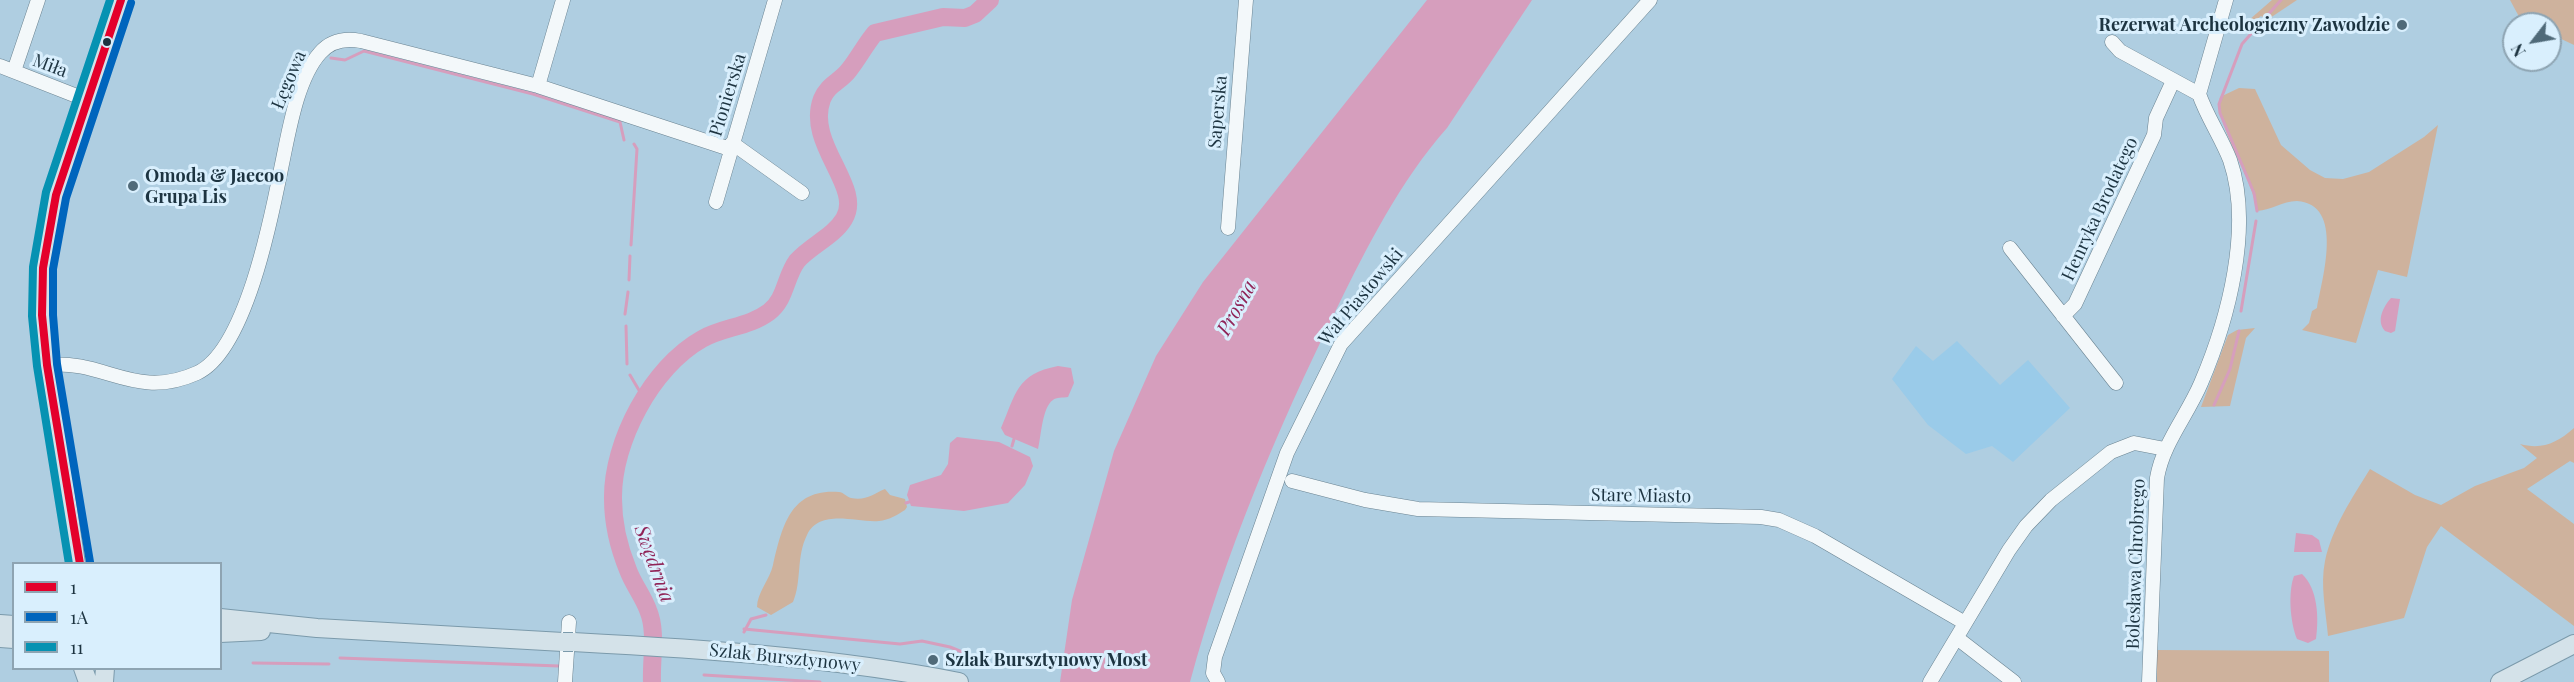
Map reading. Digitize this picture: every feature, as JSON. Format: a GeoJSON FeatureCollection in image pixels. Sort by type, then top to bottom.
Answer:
{"type":"FeatureCollection","features":[{"type":"Feature","properties":{"kind":"main road"},"geometry":{"type":"LineString","coordinates":[[78,561],[47,365],[41,291],[45,244],[56,195],[121,0]]}},
{"type":"Feature","properties":{"kind":"main road"},"geometry":{"type":"LineString","coordinates":[[222,618],[317,628]]}},
{"type":"Feature","properties":{"kind":"main road"},"geometry":{"type":"LineString","coordinates":[[222,633],[317,628]]}},
{"type":"Feature","properties":{"kind":"main road","name":"Szlak Bursztynowy"},"geometry":{"type":"LineString","coordinates":[[317,628],[681,648],[827,660],[959,682]]}},
{"type":"Feature","properties":{"kind":"main road"},"geometry":{"type":"LineString","coordinates":[[2500,682],[2574,644]]}},
{"type":"Feature","properties":{"kind":"street"},"geometry":{"type":"LineString","coordinates":[[7,69],[38,0]]}},
{"type":"Feature","properties":{"kind":"street"},"geometry":{"type":"LineString","coordinates":[[538,86],[563,0]]}},
{"type":"Feature","properties":{"kind":"street","name":"Pionierska"},"geometry":{"type":"LineString","coordinates":[[716,202],[775,0]]}},
{"type":"Feature","properties":{"kind":"street","name":"Saperska"},"geometry":{"type":"LineString","coordinates":[[1228,228],[1246,0]]}},
{"type":"Feature","properties":{"kind":"street","name":"Wał Piastowski"},"geometry":{"type":"LineString","coordinates":[[1218,682],[1213,665],[1252,546],[1287,453],[1341,344],[1650,0]]}},
{"type":"Feature","properties":{"kind":"street"},"geometry":{"type":"LineString","coordinates":[[2112,42],[2120,51],[2199,94],[2226,0]]}},
{"type":"Feature","properties":{"kind":"street","name":"Łęgowa"},"geometry":{"type":"LineString","coordinates":[[47,365],[79,365],[124,380],[151,384],[178,380],[197,373],[220,355],[236,326],[266,236],[289,127],[303,87],[313,63],[330,45],[344,39],[361,41],[538,86],[731,146],[802,193]]}},
{"type":"Feature","properties":{"kind":"street","name":"Miła"},"geometry":{"type":"LineString","coordinates":[[7,69],[87,100]]}},
{"type":"Feature","properties":{"kind":"street","name":"Henryka Brodatego"},"geometry":{"type":"LineString","coordinates":[[2063,316],[2075,304],[2154,135],[2156,118],[2173,81]]}},
{"type":"Feature","properties":{"kind":"street","name":"Bolesława Chrobrego"},"geometry":{"type":"LineString","coordinates":[[2149,682],[2157,478],[2165,449],[2208,365],[2233,282],[2238,252],[2240,219],[2238,189],[2230,161],[2199,94]]}},
{"type":"Feature","properties":{"kind":"street","name":"Henryka Brodatego"},"geometry":{"type":"LineString","coordinates":[[2010,248],[2116,383]]}},
{"type":"Feature","properties":{"kind":"street"},"geometry":{"type":"LineString","coordinates":[[1930,682],[2020,534],[2051,500],[2111,452],[2134,443],[2165,449]]}},
{"type":"Feature","properties":{"kind":"street","name":"Stare Miasto"},"geometry":{"type":"LineString","coordinates":[[1292,481],[1365,500],[1418,509],[1761,517],[1779,520],[1815,536],[1965,623]]}},
{"type":"Feature","properties":{"kind":"street"},"geometry":{"type":"LineString","coordinates":[[565,682],[569,622]]}},
{"type":"Feature","properties":{"kind":"street"},"geometry":{"type":"LineString","coordinates":[[1957,638],[2014,682]]}},
{"type":"Feature","properties":{"kind":"shaded area"},"geometry":{"type":"Polygon","coordinates":[[[2272,0],[2297,0],[2267,20],[2261,16],[2252,24],[2249,20],[2272,0]]]}},
{"type":"Feature","properties":{"kind":"shaded area"},"geometry":{"type":"Polygon","coordinates":[[[2510,0],[2574,0],[2574,45],[2562,39],[2562,12],[2516,12],[2510,0]]]}},
{"type":"Feature","properties":{"kind":"shaded area"},"geometry":{"type":"Polygon","coordinates":[[[2239,88],[2255,89],[2281,145],[2310,170],[2325,178],[2343,179],[2369,172],[2424,137],[2438,125],[2407,277],[2378,270],[2356,343],[2302,330],[2309,323],[2312,311],[2317,308],[2326,262],[2326,229],[2321,215],[2312,205],[2297,201],[2257,211],[2249,183],[2222,121],[2219,108],[2220,97],[2239,88]]]}},
{"type":"Feature","properties":{"kind":"shaded area"},"geometry":{"type":"Polygon","coordinates":[[[2255,328],[2246,338],[2230,406],[2201,407],[2228,335],[2237,330],[2255,328]]]}},
{"type":"Feature","properties":{"kind":"shaded area"},"geometry":{"type":"Polygon","coordinates":[[[1957,341],[2000,385],[2028,360],[2070,408],[2013,462],[1992,446],[1966,454],[1928,425],[1892,379],[1916,346],[1933,361],[1957,341]]]}},
{"type":"Feature","properties":{"kind":"shaded area"},"geometry":{"type":"Polygon","coordinates":[[[2574,428],[2574,463],[2570,461],[2527,489],[2574,524],[2574,626],[2441,526],[2427,547],[2404,618],[2328,636],[2323,589],[2328,549],[2350,502],[2370,469],[2415,495],[2441,505],[2475,486],[2524,468],[2537,458],[2520,444],[2542,446],[2549,444],[2574,428]]]}},
{"type":"Feature","properties":{"kind":"shaded area"},"geometry":{"type":"Polygon","coordinates":[[[885,489],[890,495],[905,499],[907,507],[905,510],[879,521],[829,519],[820,522],[813,527],[804,543],[793,602],[771,615],[757,607],[785,524],[799,503],[809,496],[822,492],[840,492],[851,498],[861,499],[885,489]]]}},
{"type":"Feature","properties":{"kind":"shaded area"},"geometry":{"type":"Polygon","coordinates":[[[2157,650],[2329,651],[2329,682],[2157,682],[2157,650]]]}},
{"type":"Feature","properties":{"kind":"water","name":"Prosna"},"geometry":{"type":"Polygon","coordinates":[[[1427,0],[1532,0],[1447,128],[1399,192],[1348,286],[1293,401],[1254,493],[1219,586],[1190,682],[1060,682],[1072,600],[1114,451],[1156,356],[1203,282],[1427,0]]]}},
{"type":"Feature","properties":{"kind":"water"},"geometry":{"type":"Polygon","coordinates":[[[2391,298],[2400,299],[2395,331],[2391,333],[2382,327],[2381,319],[2383,310],[2391,298]]]}},
{"type":"Feature","properties":{"kind":"water"},"geometry":{"type":"Polygon","coordinates":[[[1058,366],[1071,368],[1074,383],[1068,397],[1056,398],[1046,409],[1038,449],[1005,435],[1001,428],[1019,387],[1033,374],[1058,366]]]}},
{"type":"Feature","properties":{"kind":"water"},"geometry":{"type":"Polygon","coordinates":[[[957,437],[999,442],[1030,457],[1033,466],[1025,485],[1008,503],[964,511],[911,506],[907,495],[910,485],[941,475],[948,464],[950,443],[957,437]]]}},
{"type":"Feature","properties":{"kind":"water"},"geometry":{"type":"Polygon","coordinates":[[[2296,533],[2312,535],[2319,540],[2322,552],[2294,552],[2296,533]]]}},
{"type":"Feature","properties":{"kind":"water"},"geometry":{"type":"Polygon","coordinates":[[[2302,574],[2311,588],[2317,613],[2316,639],[2308,643],[2297,639],[2291,607],[2294,576],[2302,574]]]}},
{"type":"Feature","properties":{"kind":"waterway","name":"Swędrnia"},"geometry":{"type":"LineString","coordinates":[[652,682],[651,618],[625,562],[617,535],[613,508],[614,477],[619,454],[638,408],[667,368],[684,352],[710,335],[753,321],[775,307],[797,261],[834,231],[844,219],[848,207],[847,193],[821,132],[819,116],[825,94],[849,70],[875,33],[943,17],[965,18],[975,14],[990,0]]}},
{"type":"Feature","properties":{"kind":"waterway"},"geometry":{"type":"LineString","coordinates":[[2257,211],[2254,193],[2220,113],[2219,104],[2242,44],[2281,0]]}},
{"type":"Feature","properties":{"kind":"waterway"},"geometry":{"type":"LineString","coordinates":[[331,58],[345,60],[364,51],[533,94],[620,122],[624,140]]}},
{"type":"Feature","properties":{"kind":"waterway"},"geometry":{"type":"LineString","coordinates":[[631,245],[637,149],[634,144]]}},
{"type":"Feature","properties":{"kind":"waterway"},"geometry":{"type":"LineString","coordinates":[[2241,311],[2256,221]]}},
{"type":"Feature","properties":{"kind":"waterway"},"geometry":{"type":"LineString","coordinates":[[629,280],[630,256]]}},
{"type":"Feature","properties":{"kind":"waterway"},"geometry":{"type":"LineString","coordinates":[[625,314],[628,292]]}},
{"type":"Feature","properties":{"kind":"waterway"},"geometry":{"type":"LineString","coordinates":[[626,326],[627,364]]}},
{"type":"Feature","properties":{"kind":"waterway"},"geometry":{"type":"LineString","coordinates":[[2214,405],[2230,369],[2239,331]]}},
{"type":"Feature","properties":{"kind":"waterway"},"geometry":{"type":"LineString","coordinates":[[630,375],[643,397]]}},
{"type":"Feature","properties":{"kind":"waterway"},"geometry":{"type":"LineString","coordinates":[[1012,446],[1014,439]]}},
{"type":"Feature","properties":{"kind":"waterway"},"geometry":{"type":"LineString","coordinates":[[744,632],[751,619],[766,615]]}},
{"type":"Feature","properties":{"kind":"waterway"},"geometry":{"type":"LineString","coordinates":[[744,629],[900,644],[922,641],[950,647],[989,663]]}},
{"type":"Feature","properties":{"kind":"waterway"},"geometry":{"type":"LineString","coordinates":[[340,658],[559,666]]}},
{"type":"Feature","properties":{"kind":"waterway"},"geometry":{"type":"LineString","coordinates":[[253,663],[329,664]]}},
{"type":"Feature","properties":{"kind":"waterway"},"geometry":{"type":"LineString","coordinates":[[704,675],[820,682]]}},
{"type":"Feature","properties":{"kind":"transit line","name":"11"},"geometry":{"type":"LineString","coordinates":[[69,562],[37,366],[32,316],[33,267],[46,192],[110,0]]}},
{"type":"Feature","properties":{"kind":"transit line","name":"1"},"geometry":{"type":"LineString","coordinates":[[80,562],[47,365],[42,315],[43,268],[56,195],[121,0]]}},
{"type":"Feature","properties":{"kind":"transit line","name":"1A"},"geometry":{"type":"LineString","coordinates":[[90,562],[57,364],[53,315],[53,269],[66,198],[131,3]]}},
{"type":"Feature","properties":{"kind":"place","name":"Rezerwat Archeologiczny Zawodzie"},"geometry":{"type":"Point","coordinates":[2402,25]}},
{"type":"Feature","properties":{"kind":"place","name":"Omoda & Jaecoo Grupa Lis"},"geometry":{"type":"Point","coordinates":[133,186]}},
{"type":"Feature","properties":{"kind":"place","name":"Szlak Bursztynowy Most"},"geometry":{"type":"Point","coordinates":[933,660]}}]}
